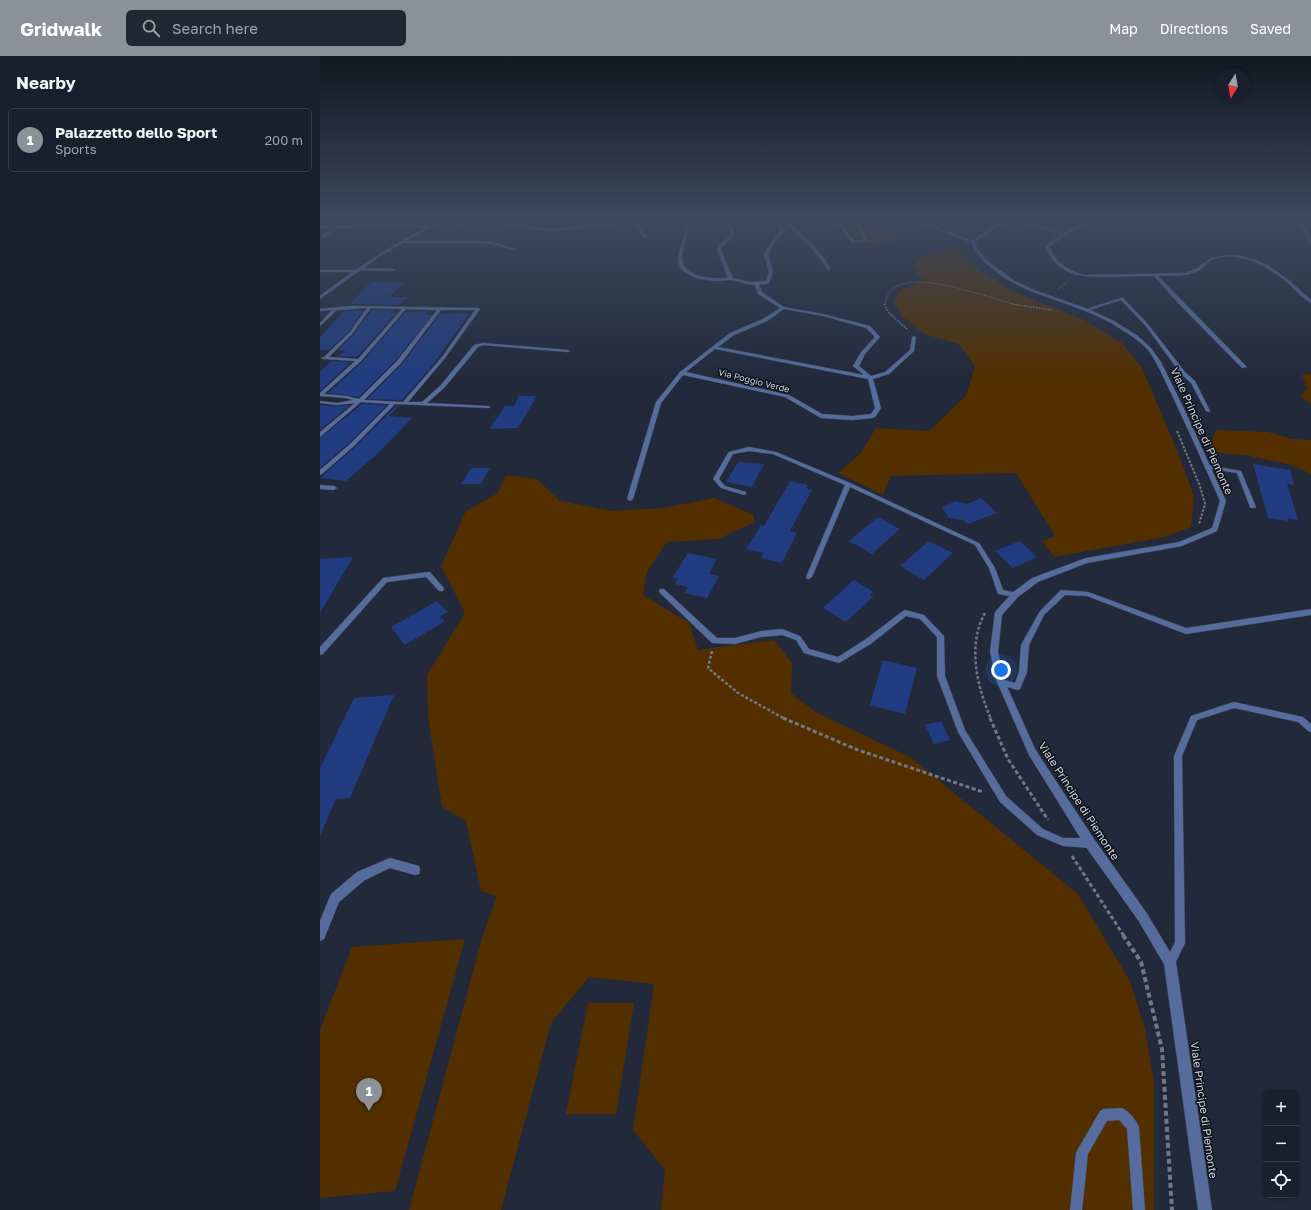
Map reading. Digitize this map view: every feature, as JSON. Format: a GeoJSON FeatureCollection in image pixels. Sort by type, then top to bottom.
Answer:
{"type":"FeatureCollection","features":[{"type":"Feature","properties":{"kind":"street"},"geometry":{"type":"LineString","coordinates":[[320,298],[353,274]]}},
{"type":"Feature","properties":{"kind":"street"},"geometry":{"type":"LineString","coordinates":[[692,274],[701,277],[719,280],[730,279],[757,285],[768,282],[770,274]]}},
{"type":"Feature","properties":{"kind":"street"},"geometry":{"type":"LineString","coordinates":[[728,274],[730,279]]}},
{"type":"Feature","properties":{"kind":"street","name":"Viale Principe di Piemonte"},"geometry":{"type":"LineString","coordinates":[[1003,274],[1025,288],[1086,310],[1125,330],[1143,343],[1154,356],[1223,501],[1215,529],[1180,544],[1086,561],[1035,580],[1015,595],[998,614],[994,652],[1001,682],[1032,752],[1090,843],[1142,916],[1170,962],[1205,1210]]}},
{"type":"Feature","properties":{"kind":"street"},"geometry":{"type":"LineString","coordinates":[[1076,274],[1085,276],[1156,276],[1186,274]]}},
{"type":"Feature","properties":{"kind":"street"},"geometry":{"type":"LineString","coordinates":[[1280,274],[1311,302]]}},
{"type":"Feature","properties":{"kind":"street"},"geometry":{"type":"LineString","coordinates":[[1156,276],[1244,367]]}},
{"type":"Feature","properties":{"kind":"street","name":"Via Poggio Verde"},"geometry":{"type":"LineString","coordinates":[[682,373],[787,396],[821,416],[852,418],[873,416],[878,408],[870,378],[856,366],[863,353],[878,337],[868,327],[823,315],[783,308],[760,292],[757,285]]}},
{"type":"Feature","properties":{"kind":"street"},"geometry":{"type":"LineString","coordinates":[[630,499],[658,403],[682,373],[732,334],[765,320],[783,308]]}},
{"type":"Feature","properties":{"kind":"street"},"geometry":{"type":"LineString","coordinates":[[716,348],[870,378],[888,373],[912,350],[914,337]]}},
{"type":"Feature","properties":{"kind":"street"},"geometry":{"type":"LineString","coordinates":[[320,935],[335,898],[361,876],[390,863],[415,870]]}},
{"type":"Feature","properties":{"kind":"lane"},"geometry":{"type":"LineString","coordinates":[[1086,310],[1122,299],[1146,324],[1183,373],[1193,382],[1208,411]]}},
{"type":"Feature","properties":{"kind":"lane"},"geometry":{"type":"LineString","coordinates":[[320,310],[335,310],[350,307],[478,309],[463,332],[428,377],[404,403]]}},
{"type":"Feature","properties":{"kind":"lane"},"geometry":{"type":"LineString","coordinates":[[322,358],[351,332],[370,308]]}},
{"type":"Feature","properties":{"kind":"lane"},"geometry":{"type":"LineString","coordinates":[[320,395],[359,360],[405,308]]}},
{"type":"Feature","properties":{"kind":"lane"},"geometry":{"type":"LineString","coordinates":[[320,435],[360,400],[399,362],[440,308]]}},
{"type":"Feature","properties":{"kind":"lane"},"geometry":{"type":"LineString","coordinates":[[320,325],[335,310]]}},
{"type":"Feature","properties":{"kind":"lane"},"geometry":{"type":"LineString","coordinates":[[424,403],[442,387],[476,346],[483,344],[568,351]]}},
{"type":"Feature","properties":{"kind":"lane"},"geometry":{"type":"LineString","coordinates":[[322,358],[359,360]]}},
{"type":"Feature","properties":{"kind":"lane"},"geometry":{"type":"LineString","coordinates":[[320,395],[346,397],[360,400],[488,407]]}},
{"type":"Feature","properties":{"kind":"lane"},"geometry":{"type":"LineString","coordinates":[[320,402],[337,404],[360,400]]}},
{"type":"Feature","properties":{"kind":"lane"},"geometry":{"type":"LineString","coordinates":[[320,473],[352,445],[394,402]]}},
{"type":"Feature","properties":{"kind":"lane"},"geometry":{"type":"LineString","coordinates":[[744,493],[723,487],[716,479],[731,453],[749,449],[774,453],[848,484],[977,544],[992,568],[1000,592],[1015,595]]}},
{"type":"Feature","properties":{"kind":"lane"},"geometry":{"type":"LineString","coordinates":[[1207,467],[1239,472],[1253,507]]}},
{"type":"Feature","properties":{"kind":"lane"},"geometry":{"type":"LineString","coordinates":[[809,577],[848,484]]}},
{"type":"Feature","properties":{"kind":"lane"},"geometry":{"type":"LineString","coordinates":[[320,487],[334,488]]}},
{"type":"Feature","properties":{"kind":"lane"},"geometry":{"type":"LineString","coordinates":[[320,652],[385,580],[428,574],[441,589]]}},
{"type":"Feature","properties":{"kind":"lane"},"geometry":{"type":"LineString","coordinates":[[662,591],[715,641],[735,641],[761,634],[782,632],[798,638],[807,651],[839,660],[869,641],[905,613],[922,617],[940,636],[941,676],[962,732],[1003,799],[1040,832],[1063,842],[1090,843]]}},
{"type":"Feature","properties":{"kind":"lane"},"geometry":{"type":"LineString","coordinates":[[1001,682],[1017,687],[1023,672],[1025,645],[1042,613],[1063,592],[1088,594],[1186,631],[1311,612]]}},
{"type":"Feature","properties":{"kind":"lane"},"geometry":{"type":"LineString","coordinates":[[1170,962],[1180,943],[1178,756],[1194,718],[1234,705],[1300,719],[1311,729]]}},
{"type":"Feature","properties":{"kind":"lane"},"geometry":{"type":"LineString","coordinates":[[1076,1210],[1082,1154],[1104,1115],[1122,1114],[1134,1127],[1140,1210]]}},
{"type":"Feature","properties":{"kind":"path"},"geometry":{"type":"LineString","coordinates":[[1048,297],[1076,274]]}},
{"type":"Feature","properties":{"kind":"path"},"geometry":{"type":"LineString","coordinates":[[914,337],[888,314],[884,304],[889,292],[898,286],[911,281],[926,282],[1000,302],[1057,311]]}},
{"type":"Feature","properties":{"kind":"path"},"geometry":{"type":"LineString","coordinates":[[1174,425],[1200,486],[1205,504],[1198,529]]}},
{"type":"Feature","properties":{"kind":"path"},"geometry":{"type":"LineString","coordinates":[[1000,592],[978,625],[974,658],[985,706],[1008,759],[1141,962],[1162,1049],[1172,1210]]}},
{"type":"Feature","properties":{"kind":"path"},"geometry":{"type":"LineString","coordinates":[[715,641],[708,668],[737,692],[758,704],[786,719],[852,748],[1003,799]]}},
{"type":"Feature","properties":{"kind":"shaded area"},"geometry":{"type":"Polygon","coordinates":[[[918,274],[986,274],[1014,292],[1084,320],[1122,343],[1142,368],[1176,448],[1194,496],[1191,527],[1165,537],[1054,557],[1042,541],[1055,536],[1016,473],[891,476],[883,495],[838,473],[861,453],[876,428],[929,431],[966,396],[975,366],[959,344],[924,334],[902,316],[893,302],[901,290],[923,280],[918,274]]]}},
{"type":"Feature","properties":{"kind":"shaded area"},"geometry":{"type":"Polygon","coordinates":[[[1302,374],[1311,374],[1311,404],[1300,396],[1307,389],[1302,374]]]}},
{"type":"Feature","properties":{"kind":"shaded area"},"geometry":{"type":"Polygon","coordinates":[[[1216,430],[1268,432],[1292,439],[1311,440],[1311,474],[1292,465],[1245,455],[1224,454],[1215,451],[1210,445],[1216,430]]]}},
{"type":"Feature","properties":{"kind":"shaded area"},"geometry":{"type":"Polygon","coordinates":[[[506,475],[537,479],[560,501],[613,511],[663,508],[714,498],[754,515],[754,522],[719,539],[667,542],[647,572],[643,595],[689,623],[698,650],[774,640],[792,663],[791,693],[817,713],[910,757],[1078,894],[1130,981],[1145,1029],[1154,1084],[1154,1210],[661,1210],[665,1170],[633,1130],[654,984],[589,977],[551,1023],[501,1210],[409,1210],[482,938],[497,896],[481,891],[466,821],[442,807],[428,717],[427,675],[465,613],[441,566],[466,511],[498,493],[506,475]]]}},
{"type":"Feature","properties":{"kind":"shaded area"},"geometry":{"type":"Polygon","coordinates":[[[465,939],[395,1191],[320,1198],[320,1030],[352,947],[465,939]]]}},
{"type":"Feature","properties":{"kind":"shaded area"},"geometry":{"type":"Polygon","coordinates":[[[588,1003],[634,1003],[616,1114],[566,1114],[588,1003]]]}},
{"type":"Feature","properties":{"kind":"building"},"geometry":{"type":"Polygon","coordinates":[[[371,282],[404,283],[389,297],[408,297],[399,305],[350,304],[371,282]]]}},
{"type":"Feature","properties":{"kind":"building"},"geometry":{"type":"Polygon","coordinates":[[[364,310],[349,331],[329,350],[320,350],[320,337],[344,311],[364,310]]]}},
{"type":"Feature","properties":{"kind":"building"},"geometry":{"type":"Polygon","coordinates":[[[372,310],[394,310],[391,313],[397,312],[357,357],[338,356],[346,350],[338,350],[353,335],[372,310]]]}},
{"type":"Feature","properties":{"kind":"building"},"geometry":{"type":"Polygon","coordinates":[[[428,311],[426,315],[432,315],[396,360],[359,397],[328,393],[362,362],[405,312],[428,311]]]}},
{"type":"Feature","properties":{"kind":"building"},"geometry":{"type":"Polygon","coordinates":[[[470,313],[432,366],[402,400],[367,399],[402,364],[440,314],[470,313]]]}},
{"type":"Feature","properties":{"kind":"building"},"geometry":{"type":"Polygon","coordinates":[[[332,361],[351,362],[320,391],[320,371],[332,361]]]}},
{"type":"Feature","properties":{"kind":"building"},"geometry":{"type":"Polygon","coordinates":[[[519,396],[537,396],[518,428],[489,429],[505,406],[514,406],[519,396]]]}},
{"type":"Feature","properties":{"kind":"building"},"geometry":{"type":"Polygon","coordinates":[[[362,404],[387,405],[349,443],[320,468],[320,438],[362,404]]]}},
{"type":"Feature","properties":{"kind":"building"},"geometry":{"type":"Polygon","coordinates":[[[320,405],[337,406],[350,405],[320,430],[320,405]]]}},
{"type":"Feature","properties":{"kind":"building"},"geometry":{"type":"Polygon","coordinates":[[[396,406],[399,406],[389,416],[412,418],[377,454],[346,481],[320,478],[355,447],[396,406]]]}},
{"type":"Feature","properties":{"kind":"building"},"geometry":{"type":"Polygon","coordinates":[[[738,462],[764,464],[752,487],[726,482],[738,462]]]}},
{"type":"Feature","properties":{"kind":"building"},"geometry":{"type":"Polygon","coordinates":[[[1253,464],[1290,470],[1294,485],[1287,484],[1298,520],[1288,518],[1289,521],[1268,518],[1253,464]]]}},
{"type":"Feature","properties":{"kind":"building"},"geometry":{"type":"Polygon","coordinates":[[[471,468],[490,468],[481,484],[461,484],[471,468]]]}},
{"type":"Feature","properties":{"kind":"building"},"geometry":{"type":"Polygon","coordinates":[[[790,481],[808,485],[806,488],[812,490],[790,531],[797,533],[782,563],[761,558],[764,553],[746,549],[761,525],[764,526],[790,481]]]}},
{"type":"Feature","properties":{"kind":"building"},"geometry":{"type":"Polygon","coordinates":[[[981,498],[997,513],[968,524],[963,520],[949,518],[942,508],[955,501],[968,504],[981,498]]]}},
{"type":"Feature","properties":{"kind":"building"},"geometry":{"type":"Polygon","coordinates":[[[878,517],[900,529],[872,554],[849,541],[878,517]]]}},
{"type":"Feature","properties":{"kind":"building"},"geometry":{"type":"Polygon","coordinates":[[[929,541],[953,553],[924,580],[900,566],[929,541]]]}},
{"type":"Feature","properties":{"kind":"building"},"geometry":{"type":"Polygon","coordinates":[[[1020,541],[1037,557],[1013,568],[995,551],[1020,541]]]}},
{"type":"Feature","properties":{"kind":"building"},"geometry":{"type":"Polygon","coordinates":[[[688,553],[717,559],[709,574],[719,576],[707,598],[684,593],[688,587],[675,584],[678,579],[673,577],[688,553]]]}},
{"type":"Feature","properties":{"kind":"building"},"geometry":{"type":"Polygon","coordinates":[[[353,557],[320,613],[320,559],[353,557]]]}},
{"type":"Feature","properties":{"kind":"building"},"geometry":{"type":"Polygon","coordinates":[[[854,580],[874,592],[870,595],[873,597],[846,622],[823,608],[854,580]]]}},
{"type":"Feature","properties":{"kind":"building"},"geometry":{"type":"Polygon","coordinates":[[[437,601],[448,612],[440,616],[445,621],[405,645],[391,627],[437,601]]]}},
{"type":"Feature","properties":{"kind":"building"},"geometry":{"type":"Polygon","coordinates":[[[883,660],[917,668],[905,714],[870,705],[883,660]]]}},
{"type":"Feature","properties":{"kind":"building"},"geometry":{"type":"Polygon","coordinates":[[[394,695],[350,798],[336,799],[320,836],[320,768],[354,698],[394,695]]]}},
{"type":"Feature","properties":{"kind":"building"},"geometry":{"type":"Polygon","coordinates":[[[941,721],[950,740],[934,744],[925,725],[941,721]]]}},
{"type":"Feature","properties":{"kind":"place","name":"Palazzetto dello Sport"},"geometry":{"type":"Point","coordinates":[369,1111]}}]}
